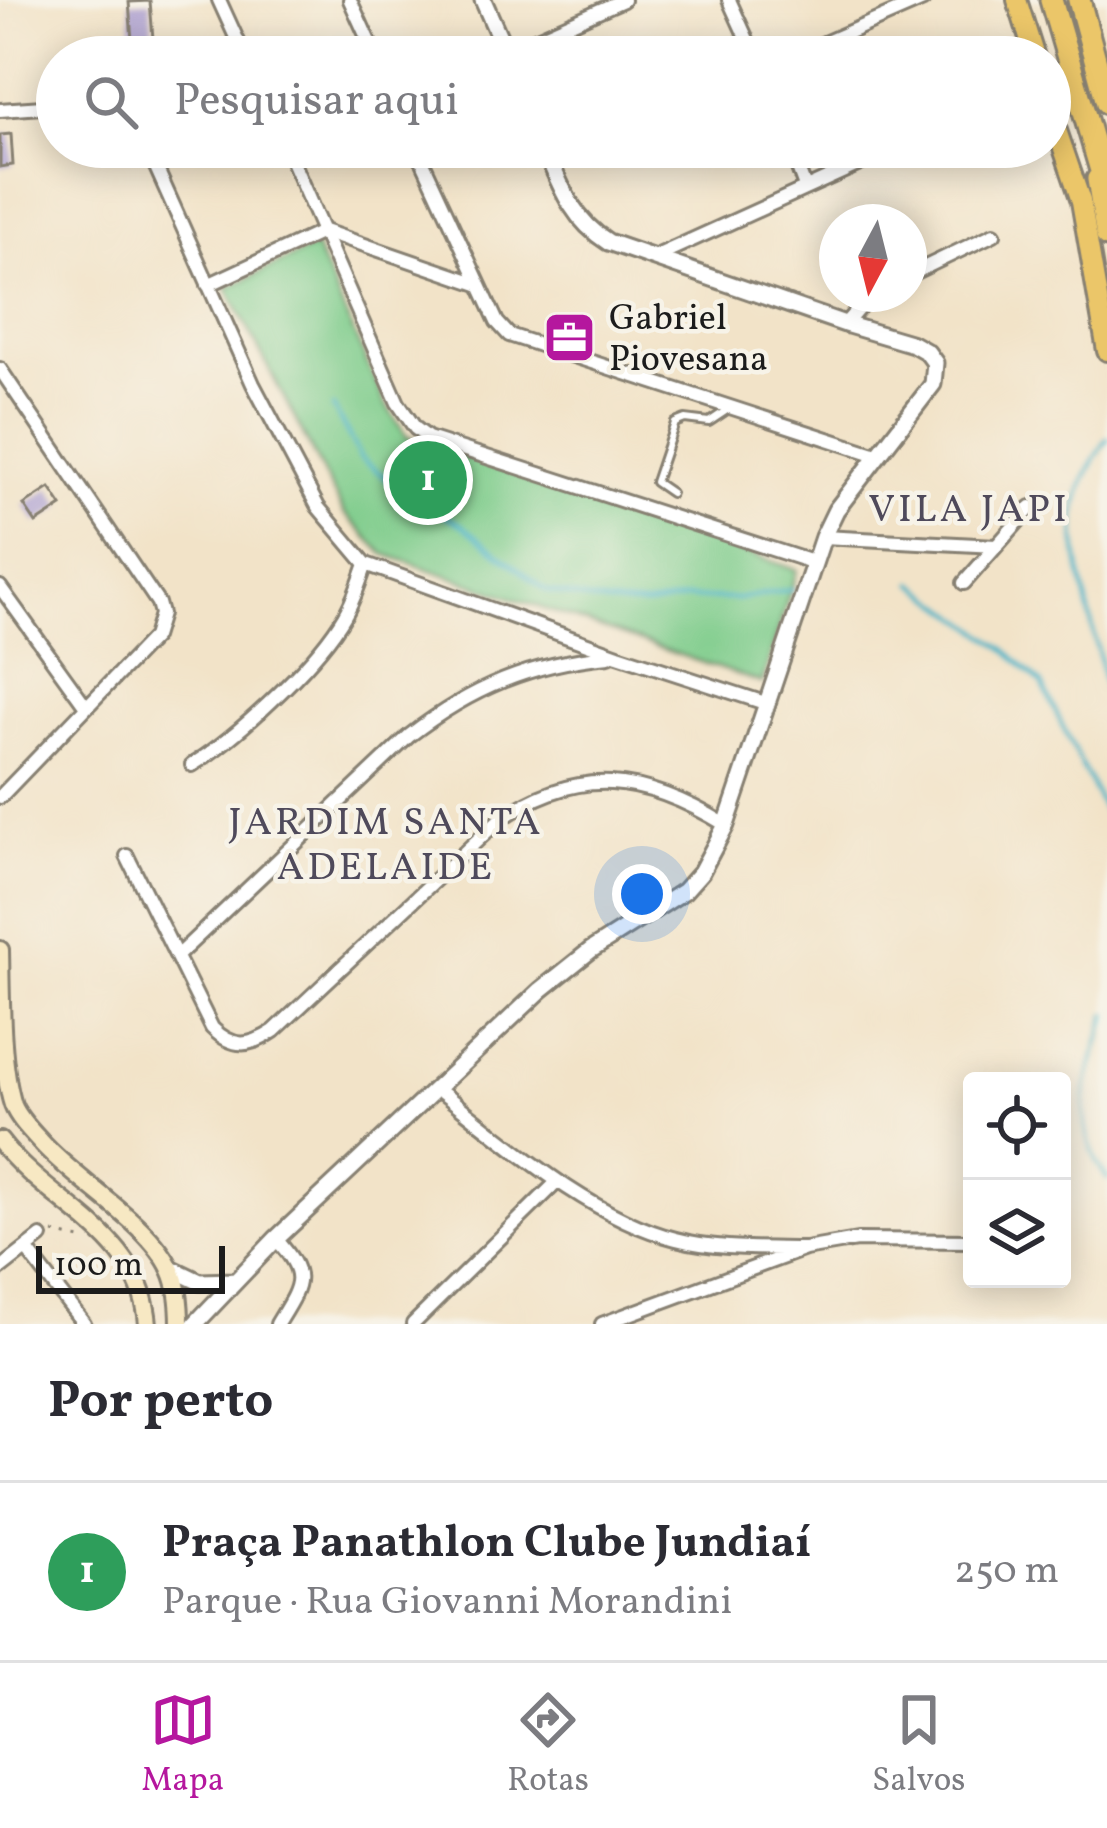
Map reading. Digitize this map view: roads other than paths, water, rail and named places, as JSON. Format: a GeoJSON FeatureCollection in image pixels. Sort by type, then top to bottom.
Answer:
{"type":"FeatureCollection","features":[{"type":"Feature","properties":{"kind":"highway"},"geometry":{"type":"LineString","coordinates":[[1017,0],[1028,36]]}},
{"type":"Feature","properties":{"kind":"highway"},"geometry":{"type":"LineString","coordinates":[[1051,0],[1061,36]]}},
{"type":"Feature","properties":{"kind":"highway"},"geometry":{"type":"LineString","coordinates":[[1079,0],[1107,103]]}},
{"type":"Feature","properties":{"kind":"highway"},"geometry":{"type":"LineString","coordinates":[[1071,72],[1107,191]]}},
{"type":"Feature","properties":{"kind":"highway"},"geometry":{"type":"LineString","coordinates":[[1094,155],[1107,236]]}},
{"type":"Feature","properties":{"kind":"highway"},"geometry":{"type":"LineString","coordinates":[[1070,168],[1081,201],[1107,351]]}},
{"type":"Feature","properties":{"kind":"main road"},"geometry":{"type":"LineString","coordinates":[[0,950],[6,1069],[13,1106],[48,1150],[134,1225],[171,1268],[180,1324]]}},
{"type":"Feature","properties":{"kind":"main road"},"geometry":{"type":"LineString","coordinates":[[0,1141],[121,1252],[140,1284],[148,1324]]}},
{"type":"Feature","properties":{"kind":"street"},"geometry":{"type":"LineString","coordinates":[[219,0],[235,36]]}},
{"type":"Feature","properties":{"kind":"street"},"geometry":{"type":"LineString","coordinates":[[350,0],[366,36]]}},
{"type":"Feature","properties":{"kind":"street"},"geometry":{"type":"LineString","coordinates":[[483,0],[496,36]]}},
{"type":"Feature","properties":{"kind":"street"},"geometry":{"type":"LineString","coordinates":[[544,36],[623,0]]}},
{"type":"Feature","properties":{"kind":"street"},"geometry":{"type":"LineString","coordinates":[[729,0],[745,36]]}},
{"type":"Feature","properties":{"kind":"street"},"geometry":{"type":"LineString","coordinates":[[840,36],[923,1]]}},
{"type":"Feature","properties":{"kind":"street"},"geometry":{"type":"LineString","coordinates":[[0,110],[36,107]]}},
{"type":"Feature","properties":{"kind":"street"},"geometry":{"type":"LineString","coordinates":[[156,168],[253,384],[318,506],[366,564],[766,703]]}},
{"type":"Feature","properties":{"kind":"street"},"geometry":{"type":"LineString","coordinates":[[296,168],[398,403],[428,438],[812,562]]}},
{"type":"Feature","properties":{"kind":"street"},"geometry":{"type":"LineString","coordinates":[[426,168],[478,284],[509,335],[877,455]]}},
{"type":"Feature","properties":{"kind":"street"},"geometry":{"type":"LineString","coordinates":[[195,1324],[276,1239],[574,963],[684,891],[701,872],[726,825],[823,537],[836,510],[933,384],[935,363],[914,344],[650,259],[586,229],[554,168]]}},
{"type":"Feature","properties":{"kind":"street"},"geometry":{"type":"LineString","coordinates":[[798,168],[805,187]]}},
{"type":"Feature","properties":{"kind":"street"},"geometry":{"type":"LineString","coordinates":[[650,259],[849,168]]}},
{"type":"Feature","properties":{"kind":"street"},"geometry":{"type":"LineString","coordinates":[[208,285],[324,231],[478,284]]}},
{"type":"Feature","properties":{"kind":"street"},"geometry":{"type":"LineString","coordinates":[[927,267],[994,235]]}},
{"type":"Feature","properties":{"kind":"street"},"geometry":{"type":"LineString","coordinates":[[845,324],[855,312]]}},
{"type":"Feature","properties":{"kind":"street"},"geometry":{"type":"LineString","coordinates":[[0,369],[158,603],[159,627],[1,794]]}},
{"type":"Feature","properties":{"kind":"street"},"geometry":{"type":"LineString","coordinates":[[964,583],[1031,507]]}},
{"type":"Feature","properties":{"kind":"street"},"geometry":{"type":"LineString","coordinates":[[823,537],[996,546]]}},
{"type":"Feature","properties":{"kind":"street"},"geometry":{"type":"LineString","coordinates":[[191,765],[215,750],[320,650],[342,620],[366,564]]}},
{"type":"Feature","properties":{"kind":"street"},"geometry":{"type":"LineString","coordinates":[[0,587],[85,705]]}},
{"type":"Feature","properties":{"kind":"street"},"geometry":{"type":"LineString","coordinates":[[178,955],[442,710],[490,682],[539,665],[618,655]]}},
{"type":"Feature","properties":{"kind":"street"},"geometry":{"type":"LineString","coordinates":[[128,856],[212,1028],[225,1041],[240,1045],[258,1042],[497,822],[526,801],[556,788],[625,784],[692,804],[726,825]]}},
{"type":"Feature","properties":{"kind":"street"},"geometry":{"type":"LineString","coordinates":[[436,1088],[557,1182],[672,1239],[710,1246],[805,1249]]}},
{"type":"Feature","properties":{"kind":"street"},"geometry":{"type":"LineString","coordinates":[[413,1324],[557,1182]]}},
{"type":"Feature","properties":{"kind":"street"},"geometry":{"type":"LineString","coordinates":[[0,1269],[41,1237]]}},
{"type":"Feature","properties":{"kind":"street"},"geometry":{"type":"LineString","coordinates":[[276,1239],[301,1275],[277,1324]]}},
{"type":"Feature","properties":{"kind":"street"},"geometry":{"type":"LineString","coordinates":[[602,1324],[805,1249],[857,1240],[963,1241]]}},
{"type":"Feature","properties":{"kind":"street"},"geometry":{"type":"LineString","coordinates":[[27,1250],[84,1324]]}},
{"type":"Feature","properties":{"kind":"street"},"geometry":{"type":"LineString","coordinates":[[171,1268],[200,1282],[233,1281]]}},
{"type":"Feature","properties":{"kind":"lane"},"geometry":{"type":"LineString","coordinates":[[671,493],[655,482],[675,423],[686,419],[710,422],[730,408]]}},
{"type":"Feature","properties":{"kind":"waterway"},"geometry":{"type":"LineString","coordinates":[[333,407],[361,459],[462,525],[547,591],[607,604],[648,606],[793,589]]}},
{"type":"Feature","properties":{"kind":"waterway"},"geometry":{"type":"LineString","coordinates":[[1107,439],[1083,483],[1075,521],[1080,572],[1107,704]]}},
{"type":"Feature","properties":{"kind":"waterway"},"geometry":{"type":"LineString","coordinates":[[914,583],[1005,649],[1042,684],[1107,817]]}},
{"type":"Feature","properties":{"kind":"waterway"},"geometry":{"type":"LineString","coordinates":[[1107,1014],[1084,1116],[1087,1136],[1107,1179]]}},
{"type":"Feature","properties":{"kind":"place","name":"Gabriel Piovesana"},"geometry":{"type":"Point","coordinates":[570,337]}},
{"type":"Feature","properties":{"kind":"place","name":"Praça Panathlon Clube Jundiaí"},"geometry":{"type":"Point","coordinates":[428,480]}},
{"type":"Feature","properties":{"kind":"district","name":"VILA JAPI"},"geometry":{"type":"Point","coordinates":[969,507]}},
{"type":"Feature","properties":{"kind":"district","name":"JARDIM SANTA ADELAIDE"},"geometry":{"type":"Point","coordinates":[386,842]}}]}
